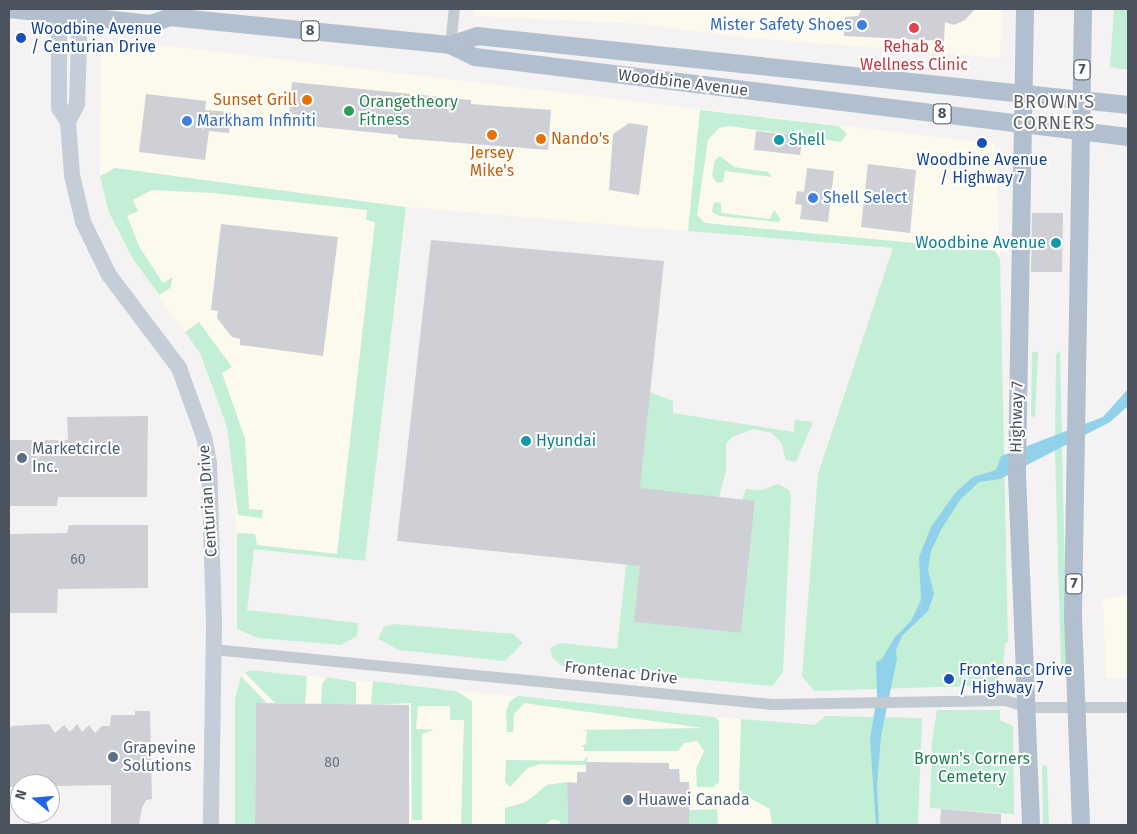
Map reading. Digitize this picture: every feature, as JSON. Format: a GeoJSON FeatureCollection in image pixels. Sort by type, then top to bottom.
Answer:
{"type":"FeatureCollection","features":[{"type":"Feature","properties":{"kind":"main road","name":"Woodbine Avenue"},"geometry":{"type":"LineString","coordinates":[[9,9],[80,13],[151,24],[164,13],[450,45],[475,58],[1021,122],[1128,137]]}},
{"type":"Feature","properties":{"kind":"main road","name":"Highway 7"},"geometry":{"type":"LineString","coordinates":[[1024,9],[1021,92],[1017,475],[1031,825]]}},
{"type":"Feature","properties":{"kind":"main road","name":"7"},"geometry":{"type":"LineString","coordinates":[[1081,825],[1073,615],[1083,9]]}},
{"type":"Feature","properties":{"kind":"main road","name":"Woodbine Avenue"},"geometry":{"type":"LineString","coordinates":[[450,45],[477,36],[751,63],[923,86],[1021,92],[1128,105]]}},
{"type":"Feature","properties":{"kind":"street"},"geometry":{"type":"LineString","coordinates":[[450,45],[454,9]]}},
{"type":"Feature","properties":{"kind":"street","name":"Centurian Drive"},"geometry":{"type":"LineString","coordinates":[[59,12],[59,108],[68,122],[75,192],[97,256],[179,368],[204,437],[213,524],[211,825]]}},
{"type":"Feature","properties":{"kind":"street","name":"Centurian Drive"},"geometry":{"type":"LineString","coordinates":[[68,122],[77,104],[80,13]]}},
{"type":"Feature","properties":{"kind":"street","name":"Frontenac Drive"},"geometry":{"type":"LineString","coordinates":[[213,649],[772,704],[1005,700],[1026,707],[1128,707]]}},
{"type":"Feature","properties":{"kind":"shaded area"},"geometry":{"type":"Polygon","coordinates":[[[476,9],[1002,9],[1000,58],[740,37],[642,24],[474,16],[476,9]]]}},
{"type":"Feature","properties":{"kind":"shaded area"},"geometry":{"type":"Polygon","coordinates":[[[135,42],[996,144],[1000,258],[407,207],[365,561],[237,546],[233,461],[227,427],[200,353],[156,293],[116,231],[109,213],[100,176],[101,51],[108,44],[135,42]]]}},
{"type":"Feature","properties":{"kind":"shaded area"},"geometry":{"type":"Polygon","coordinates":[[[1128,596],[1128,677],[1106,678],[1103,598],[1128,596]]]}},
{"type":"Feature","properties":{"kind":"shaded area"},"geometry":{"type":"Polygon","coordinates":[[[250,670],[741,719],[739,792],[770,809],[772,825],[235,825],[236,689],[241,676],[250,670]]]}},
{"type":"Feature","properties":{"kind":"green space"},"geometry":{"type":"Polygon","coordinates":[[[1114,9],[1128,9],[1128,70],[1110,67],[1114,9]]]}},
{"type":"Feature","properties":{"kind":"green space"},"geometry":{"type":"Polygon","coordinates":[[[700,110],[839,126],[847,134],[841,142],[730,126],[719,128],[708,140],[697,215],[705,223],[988,250],[995,251],[1000,258],[1008,642],[1005,643],[1003,669],[999,671],[998,685],[814,691],[802,676],[818,474],[893,248],[688,231],[700,110]]]}},
{"type":"Feature","properties":{"kind":"green space"},"geometry":{"type":"Polygon","coordinates":[[[720,156],[734,167],[768,172],[772,177],[725,171],[723,182],[717,183],[712,176],[715,160],[720,156]]]}},
{"type":"Feature","properties":{"kind":"green space"},"geometry":{"type":"Polygon","coordinates":[[[115,168],[406,207],[365,561],[254,549],[247,610],[358,623],[357,636],[341,645],[258,638],[237,629],[237,533],[255,534],[257,545],[337,554],[375,222],[366,220],[367,210],[212,193],[152,190],[133,200],[138,211],[127,216],[140,248],[163,283],[173,277],[170,288],[159,295],[133,259],[109,213],[100,176],[115,168]]]}},
{"type":"Feature","properties":{"kind":"green space"},"geometry":{"type":"Polygon","coordinates":[[[714,202],[721,203],[721,213],[770,219],[774,210],[781,220],[778,222],[720,216],[712,212],[714,202]]]}},
{"type":"Feature","properties":{"kind":"green space"},"geometry":{"type":"Polygon","coordinates":[[[199,322],[232,367],[222,373],[245,439],[249,509],[263,510],[262,518],[238,515],[227,427],[200,353],[185,332],[199,322]]]}},
{"type":"Feature","properties":{"kind":"green space"},"geometry":{"type":"Polygon","coordinates":[[[1036,351],[1038,353],[1035,418],[1031,415],[1032,353],[1036,351]]]}},
{"type":"Feature","properties":{"kind":"green space"},"geometry":{"type":"Polygon","coordinates":[[[1060,351],[1067,667],[1065,669],[1061,666],[1055,452],[1056,354],[1060,351]]]}},
{"type":"Feature","properties":{"kind":"green space"},"geometry":{"type":"Polygon","coordinates":[[[649,392],[673,401],[673,413],[794,432],[795,420],[813,422],[796,462],[786,460],[781,443],[772,433],[753,429],[732,437],[726,444],[726,471],[719,497],[639,496],[649,392]]]}},
{"type":"Feature","properties":{"kind":"green space"},"geometry":{"type":"Polygon","coordinates":[[[778,484],[789,490],[791,497],[783,671],[773,686],[562,666],[553,658],[550,648],[560,643],[617,649],[626,565],[633,565],[634,558],[641,559],[635,622],[741,633],[755,501],[742,500],[746,489],[762,490],[778,484]]]}},
{"type":"Feature","properties":{"kind":"green space"},"geometry":{"type":"Polygon","coordinates":[[[393,624],[513,634],[523,643],[505,661],[399,650],[378,639],[384,627],[393,624]]]}},
{"type":"Feature","properties":{"kind":"green space"},"geometry":{"type":"Polygon","coordinates":[[[250,670],[307,676],[305,704],[275,703],[245,673],[250,670]]]}},
{"type":"Feature","properties":{"kind":"green space"},"geometry":{"type":"Polygon","coordinates":[[[241,676],[267,703],[256,703],[255,825],[235,825],[235,698],[241,676]]]}},
{"type":"Feature","properties":{"kind":"green space"},"geometry":{"type":"Polygon","coordinates":[[[327,677],[356,682],[356,704],[321,704],[322,684],[327,677]]]}},
{"type":"Feature","properties":{"kind":"green space"},"geometry":{"type":"Polygon","coordinates":[[[373,681],[456,691],[472,701],[472,825],[461,825],[464,720],[450,720],[450,706],[418,706],[416,729],[433,730],[422,734],[422,820],[412,820],[411,703],[371,705],[373,681]]]}},
{"type":"Feature","properties":{"kind":"green space"},"geometry":{"type":"Polygon","coordinates":[[[518,696],[715,717],[719,721],[719,782],[713,787],[697,787],[696,769],[704,751],[697,741],[684,743],[678,751],[584,751],[584,747],[580,747],[586,744],[587,731],[581,730],[703,728],[524,703],[514,714],[513,732],[507,732],[506,711],[510,701],[518,696]]]}},
{"type":"Feature","properties":{"kind":"green space","name":"Brown's Corners Cemetery"},"geometry":{"type":"Polygon","coordinates":[[[937,710],[1000,710],[1000,720],[1013,726],[1014,814],[930,808],[932,742],[937,710]]]}},
{"type":"Feature","properties":{"kind":"green space"},"geometry":{"type":"Polygon","coordinates":[[[826,716],[922,718],[918,825],[772,825],[770,809],[739,792],[741,719],[814,725],[826,716]]]}},
{"type":"Feature","properties":{"kind":"green space"},"geometry":{"type":"Polygon","coordinates":[[[588,756],[586,765],[540,764],[528,768],[510,787],[505,782],[506,760],[583,761],[588,756]]]}},
{"type":"Feature","properties":{"kind":"green space"},"geometry":{"type":"Polygon","coordinates":[[[1042,765],[1047,766],[1049,825],[1043,825],[1042,765]]]}},
{"type":"Feature","properties":{"kind":"green space"},"geometry":{"type":"Polygon","coordinates":[[[567,782],[568,825],[560,825],[560,821],[552,819],[545,825],[505,825],[505,808],[526,802],[547,785],[567,782]]]}},
{"type":"Feature","properties":{"kind":"green space"},"geometry":{"type":"Polygon","coordinates":[[[717,809],[718,825],[689,825],[689,810],[717,809]]]}},
{"type":"Feature","properties":{"kind":"water"},"geometry":{"type":"Polygon","coordinates":[[[1128,389],[1128,406],[1110,422],[1000,479],[979,482],[960,500],[941,530],[931,551],[928,570],[934,594],[928,611],[902,636],[896,650],[897,659],[881,736],[877,786],[879,825],[876,825],[870,740],[877,695],[876,662],[881,660],[895,637],[911,621],[921,600],[919,557],[931,527],[956,492],[973,477],[996,470],[1001,456],[1103,417],[1128,389]]]}},
{"type":"Feature","properties":{"kind":"building"},"geometry":{"type":"Polygon","coordinates":[[[862,9],[975,9],[965,20],[954,25],[945,22],[944,41],[844,36],[845,17],[858,16],[862,9]]]}},
{"type":"Feature","properties":{"kind":"building"},"geometry":{"type":"Polygon","coordinates":[[[292,82],[471,100],[471,104],[551,110],[548,150],[398,138],[398,135],[299,125],[301,115],[289,114],[292,82]]]}},
{"type":"Feature","properties":{"kind":"building","name":"Markham Infiniti"},"geometry":{"type":"Polygon","coordinates":[[[146,94],[206,101],[205,110],[231,112],[229,133],[209,131],[205,160],[139,152],[146,94]]]}},
{"type":"Feature","properties":{"kind":"building"},"geometry":{"type":"Polygon","coordinates":[[[629,123],[648,126],[639,195],[609,190],[613,134],[629,123]]]}},
{"type":"Feature","properties":{"kind":"building","name":"Shell"},"geometry":{"type":"Polygon","coordinates":[[[756,131],[803,136],[800,155],[754,150],[756,131]]]}},
{"type":"Feature","properties":{"kind":"building"},"geometry":{"type":"Polygon","coordinates":[[[868,164],[916,170],[910,233],[861,227],[868,164]]]}},
{"type":"Feature","properties":{"kind":"building","name":"Shell Select"},"geometry":{"type":"Polygon","coordinates":[[[807,168],[834,171],[828,222],[800,219],[802,205],[795,204],[797,191],[804,192],[807,168]]]}},
{"type":"Feature","properties":{"kind":"building"},"geometry":{"type":"Polygon","coordinates":[[[1032,213],[1063,213],[1062,272],[1031,272],[1032,213]]]}},
{"type":"Feature","properties":{"kind":"building"},"geometry":{"type":"Polygon","coordinates":[[[221,224],[338,237],[323,356],[240,345],[240,339],[232,337],[217,318],[218,311],[211,310],[221,224]]]}},
{"type":"Feature","properties":{"kind":"building","name":"Hyundai"},"geometry":{"type":"Polygon","coordinates":[[[431,240],[664,261],[640,488],[755,501],[741,633],[634,622],[640,566],[397,541],[431,240]]]}},
{"type":"Feature","properties":{"kind":"building"},"geometry":{"type":"Polygon","coordinates":[[[148,416],[147,497],[58,497],[57,506],[9,506],[9,440],[68,440],[67,417],[148,416]]]}},
{"type":"Feature","properties":{"kind":"building"},"geometry":{"type":"Polygon","coordinates":[[[69,525],[148,525],[148,588],[58,589],[57,613],[9,613],[9,534],[67,533],[69,525]]]}},
{"type":"Feature","properties":{"kind":"building"},"geometry":{"type":"Polygon","coordinates":[[[256,703],[409,705],[409,825],[255,825],[256,703]]]}},
{"type":"Feature","properties":{"kind":"building"},"geometry":{"type":"Polygon","coordinates":[[[135,711],[150,711],[152,799],[146,800],[142,808],[139,825],[111,825],[111,785],[60,786],[60,774],[10,774],[9,787],[9,729],[12,726],[49,724],[55,733],[64,725],[70,732],[77,724],[82,732],[89,725],[95,733],[102,726],[110,726],[111,715],[135,715],[135,711]]]}},
{"type":"Feature","properties":{"kind":"building","name":"Huawei Canada"},"geometry":{"type":"Polygon","coordinates":[[[586,762],[669,763],[669,769],[679,769],[680,782],[689,782],[689,825],[568,825],[567,782],[577,783],[577,772],[586,772],[586,762]]]}},
{"type":"Feature","properties":{"kind":"building"},"geometry":{"type":"Polygon","coordinates":[[[941,809],[1001,814],[1001,825],[940,825],[941,809]]]}},
{"type":"Feature","properties":{"kind":"place","name":"Mister Safety Shoes"},"geometry":{"type":"Point","coordinates":[862,25]}},
{"type":"Feature","properties":{"kind":"place","name":"Rehab & Wellness Clinic"},"geometry":{"type":"Point","coordinates":[914,28]}},
{"type":"Feature","properties":{"kind":"place","name":"Woodbine Avenue / Centurian Drive"},"geometry":{"type":"Point","coordinates":[21,38]}},
{"type":"Feature","properties":{"kind":"place","name":"Sunset Grill"},"geometry":{"type":"Point","coordinates":[307,100]}},
{"type":"Feature","properties":{"kind":"place","name":"Orangetheory Fitness"},"geometry":{"type":"Point","coordinates":[349,111]}},
{"type":"Feature","properties":{"kind":"place","name":"Markham Infiniti"},"geometry":{"type":"Point","coordinates":[187,121]}},
{"type":"Feature","properties":{"kind":"place","name":"Jersey Mike's"},"geometry":{"type":"Point","coordinates":[492,135]}},
{"type":"Feature","properties":{"kind":"place","name":"Nando's"},"geometry":{"type":"Point","coordinates":[541,139]}},
{"type":"Feature","properties":{"kind":"place","name":"Shell"},"geometry":{"type":"Point","coordinates":[779,140]}},
{"type":"Feature","properties":{"kind":"place","name":"Woodbine Avenue / Highway 7"},"geometry":{"type":"Point","coordinates":[982,143]}},
{"type":"Feature","properties":{"kind":"place","name":"Shell Select"},"geometry":{"type":"Point","coordinates":[813,198]}},
{"type":"Feature","properties":{"kind":"place","name":"Woodbine Avenue"},"geometry":{"type":"Point","coordinates":[1056,243]}},
{"type":"Feature","properties":{"kind":"place","name":"Hyundai"},"geometry":{"type":"Point","coordinates":[526,441]}},
{"type":"Feature","properties":{"kind":"place","name":"Marketcircle Inc."},"geometry":{"type":"Point","coordinates":[22,458]}},
{"type":"Feature","properties":{"kind":"place","name":"Frontenac Drive / Highway 7"},"geometry":{"type":"Point","coordinates":[949,679]}},
{"type":"Feature","properties":{"kind":"place","name":"Grapevine Solutions"},"geometry":{"type":"Point","coordinates":[113,757]}},
{"type":"Feature","properties":{"kind":"place","name":"Huawei Canada"},"geometry":{"type":"Point","coordinates":[628,800]}},
{"type":"Feature","properties":{"kind":"district","name":"BROWN'S CORNERS"},"geometry":{"type":"Point","coordinates":[1054,113]}}]}
